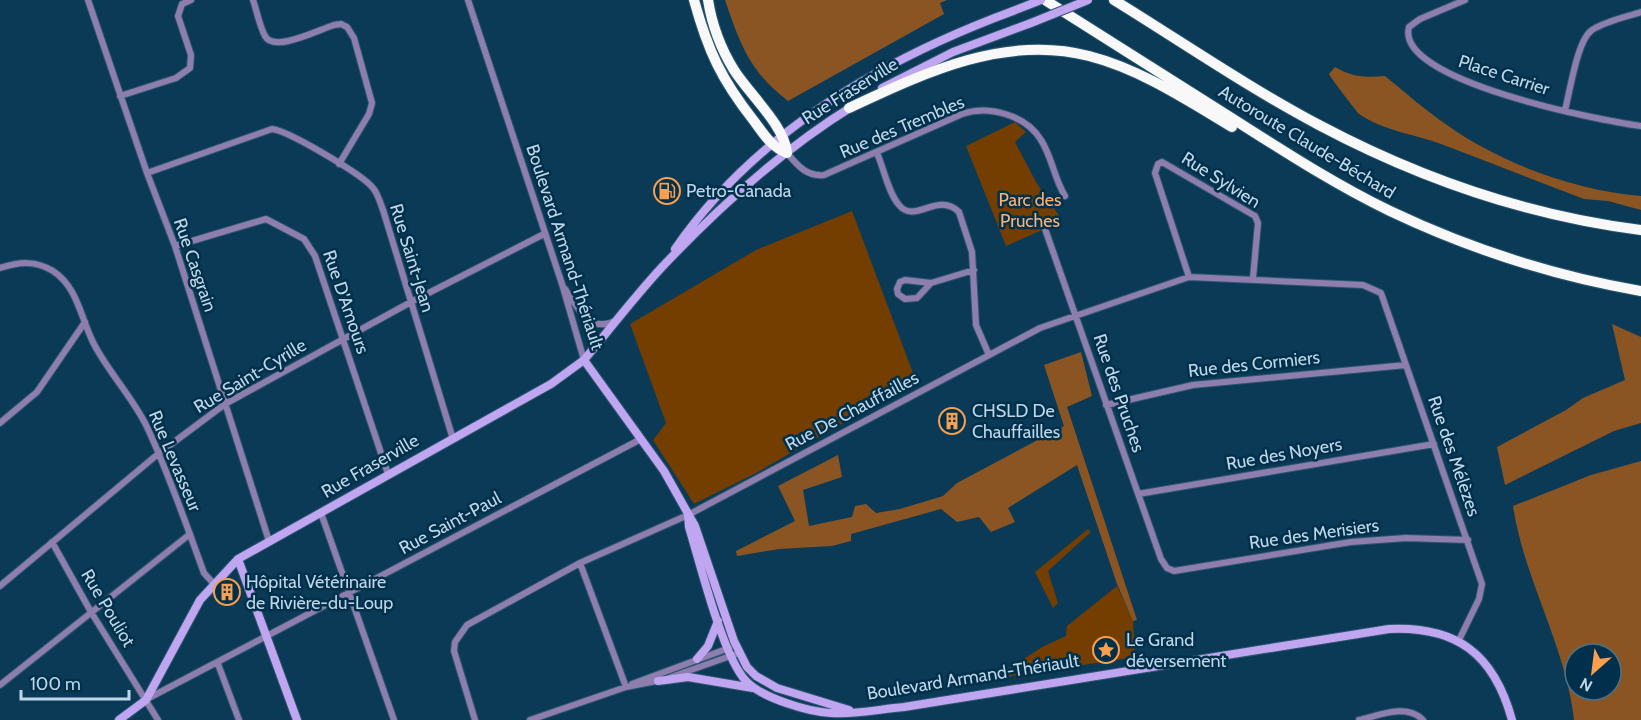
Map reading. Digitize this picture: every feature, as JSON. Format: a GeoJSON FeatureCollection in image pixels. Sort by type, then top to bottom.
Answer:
{"type":"FeatureCollection","features":[{"type":"Feature","properties":{"kind":"highway"},"geometry":{"type":"LineString","coordinates":[[693,0],[705,38],[720,73],[772,145],[787,153]]}},
{"type":"Feature","properties":{"kind":"highway"},"geometry":{"type":"LineString","coordinates":[[708,0],[716,32],[727,57],[750,94],[783,136],[787,153]]}},
{"type":"Feature","properties":{"kind":"highway","name":"Autoroute Claude-Béchard"},"geometry":{"type":"LineString","coordinates":[[1041,0],[1368,200],[1428,228],[1491,252],[1562,274],[1641,291]]}},
{"type":"Feature","properties":{"kind":"highway","name":"Autoroute Claude-Béchard"},"geometry":{"type":"LineString","coordinates":[[1114,0],[1317,124],[1410,168],[1473,192],[1539,211],[1641,230]]}},
{"type":"Feature","properties":{"kind":"highway"},"geometry":{"type":"LineString","coordinates":[[1120,0],[1168,33]]}},
{"type":"Feature","properties":{"kind":"highway"},"geometry":{"type":"LineString","coordinates":[[849,108],[918,77],[966,60],[1029,50],[1076,53],[1106,61],[1150,81],[1302,168],[1368,200]]}},
{"type":"Feature","properties":{"kind":"street","name":"Rue Casgrain"},"geometry":{"type":"LineString","coordinates":[[88,0],[147,173],[175,246],[269,541]]}},
{"type":"Feature","properties":{"kind":"street"},"geometry":{"type":"LineString","coordinates":[[120,96],[177,78],[190,68],[191,55],[178,16],[182,4],[191,0]]}},
{"type":"Feature","properties":{"kind":"street"},"geometry":{"type":"LineString","coordinates":[[253,0],[266,38],[273,43],[288,41],[341,24],[351,32],[372,103],[369,114],[339,164]]}},
{"type":"Feature","properties":{"kind":"street","name":"Boulevard Armand-Thériault"},"geometry":{"type":"LineString","coordinates":[[468,0],[562,284],[584,360],[676,489],[695,526],[745,680],[753,688],[814,711],[830,714],[855,712],[904,707],[1389,629],[1413,628],[1459,640],[1478,655],[1495,676],[1512,720]]}},
{"type":"Feature","properties":{"kind":"street","name":"Rue Fraserville"},"geometry":{"type":"LineString","coordinates":[[119,720],[146,700],[200,600],[213,583],[238,559],[551,384],[584,360],[665,264],[700,216],[772,145],[838,95],[896,61],[959,31],[1041,0]]}},
{"type":"Feature","properties":{"kind":"street","name":"Rue Fraserville"},"geometry":{"type":"LineString","coordinates":[[665,264],[733,198],[787,153],[849,108],[930,63],[1088,0]]}},
{"type":"Feature","properties":{"kind":"street","name":"Place Carrier"},"geometry":{"type":"LineString","coordinates":[[1466,0],[1411,24],[1408,34],[1413,48],[1430,63],[1461,79],[1565,110],[1641,126]]}},
{"type":"Feature","properties":{"kind":"street"},"geometry":{"type":"LineString","coordinates":[[1565,110],[1581,48],[1587,35],[1602,26],[1641,12]]}},
{"type":"Feature","properties":{"kind":"street","name":"Rue des Trembles"},"geometry":{"type":"LineString","coordinates":[[787,153],[805,172],[817,176],[836,172],[962,114],[972,111],[992,111],[1014,117],[1040,138],[1065,196]]}},
{"type":"Feature","properties":{"kind":"street","name":"Rue Saint-Jean"},"geometry":{"type":"LineString","coordinates":[[147,173],[272,129],[286,134],[367,182],[379,197],[453,439]]}},
{"type":"Feature","properties":{"kind":"street"},"geometry":{"type":"LineString","coordinates":[[877,153],[894,198],[901,208],[915,212],[946,204],[959,212],[972,252],[973,311],[989,355]]}},
{"type":"Feature","properties":{"kind":"street","name":"Rue Sylvien"},"geometry":{"type":"LineString","coordinates":[[1190,277],[1155,173],[1158,164],[1162,162],[1255,216],[1258,232],[1253,278]]}},
{"type":"Feature","properties":{"kind":"street","name":"Rue D'Amours"},"geometry":{"type":"LineString","coordinates":[[175,246],[266,219],[294,232],[311,246],[388,474]]}},
{"type":"Feature","properties":{"kind":"street","name":"Rue des Pruches"},"geometry":{"type":"LineString","coordinates":[[1044,226],[1138,494],[1167,568]]}},
{"type":"Feature","properties":{"kind":"street","name":"Rue Saint-Cyrille"},"geometry":{"type":"LineString","coordinates":[[0,586],[158,454],[225,404],[411,302],[544,234]]}},
{"type":"Feature","properties":{"kind":"street","name":"Rue Levasseur"},"geometry":{"type":"LineString","coordinates":[[0,268],[32,262],[54,272],[75,297],[98,352],[138,411],[158,454],[204,573],[213,583]]}},
{"type":"Feature","properties":{"kind":"street"},"geometry":{"type":"LineString","coordinates":[[931,283],[914,299],[906,299],[898,294],[898,286],[905,280],[931,283],[974,270]]}},
{"type":"Feature","properties":{"kind":"street","name":"Rue De Chauffailles"},"geometry":{"type":"LineString","coordinates":[[475,720],[454,651],[455,642],[467,626],[580,563],[688,515],[1040,328],[1190,277],[1253,278],[1370,286]]}},
{"type":"Feature","properties":{"kind":"street"},"geometry":{"type":"LineString","coordinates":[[562,284],[580,312],[591,322],[609,324],[618,320]]}},
{"type":"Feature","properties":{"kind":"street","name":"Rue des Mélèzes"},"geometry":{"type":"LineString","coordinates":[[1370,286],[1381,293],[1482,584],[1482,591],[1459,640]]}},
{"type":"Feature","properties":{"kind":"street"},"geometry":{"type":"LineString","coordinates":[[0,423],[37,392],[85,322]]}},
{"type":"Feature","properties":{"kind":"street","name":"Rue des Cormiers"},"geometry":{"type":"LineString","coordinates":[[1106,405],[1193,385],[1406,365]]}},
{"type":"Feature","properties":{"kind":"street","name":"Rue Saint-Paul"},"geometry":{"type":"LineString","coordinates":[[146,700],[641,439]]}},
{"type":"Feature","properties":{"kind":"street","name":"Rue des Noyers"},"geometry":{"type":"LineString","coordinates":[[1138,494],[1434,444]]}},
{"type":"Feature","properties":{"kind":"street"},"geometry":{"type":"LineString","coordinates":[[321,513],[394,720]]}},
{"type":"Feature","properties":{"kind":"street","name":"Boulevard Armand-Thériault"},"geometry":{"type":"LineString","coordinates":[[688,515],[689,527],[718,621],[734,651],[747,667],[766,683],[801,698],[855,712]]}},
{"type":"Feature","properties":{"kind":"street"},"geometry":{"type":"LineString","coordinates":[[0,686],[190,534]]}},
{"type":"Feature","properties":{"kind":"street","name":"Rue des Merisiers"},"geometry":{"type":"LineString","coordinates":[[1167,568],[1174,571],[1379,539],[1468,540]]}},
{"type":"Feature","properties":{"kind":"street","name":"Rue Pouliot"},"geometry":{"type":"LineString","coordinates":[[52,542],[91,612],[158,720]]}},
{"type":"Feature","properties":{"kind":"street"},"geometry":{"type":"LineString","coordinates":[[238,559],[297,720]]}},
{"type":"Feature","properties":{"kind":"street"},"geometry":{"type":"LineString","coordinates":[[580,563],[627,687]]}},
{"type":"Feature","properties":{"kind":"street"},"geometry":{"type":"LineString","coordinates":[[697,659],[708,646],[718,621]]}},
{"type":"Feature","properties":{"kind":"street"},"geometry":{"type":"LineString","coordinates":[[627,687],[639,679],[697,659],[734,651]]}},
{"type":"Feature","properties":{"kind":"street"},"geometry":{"type":"LineString","coordinates":[[658,681],[734,651]]}},
{"type":"Feature","properties":{"kind":"street"},"geometry":{"type":"LineString","coordinates":[[218,664],[239,720]]}},
{"type":"Feature","properties":{"kind":"street"},"geometry":{"type":"LineString","coordinates":[[530,720],[627,687],[658,681],[688,677],[753,688]]}},
{"type":"Feature","properties":{"kind":"street"},"geometry":{"type":"LineString","coordinates":[[1359,720],[1399,710],[1411,712],[1424,720]]}},
{"type":"Feature","properties":{"kind":"green space","name":"Parc des Pruches"},"geometry":{"type":"Polygon","coordinates":[[[1015,122],[1026,132],[1015,142],[1036,182],[1060,217],[1049,227],[1006,246],[966,146],[1015,122]]]}},
{"type":"Feature","properties":{"kind":"green space"},"geometry":{"type":"Polygon","coordinates":[[[852,211],[916,381],[756,473],[694,504],[653,440],[666,423],[630,324],[756,250],[852,211]]]}},
{"type":"Feature","properties":{"kind":"green space"},"geometry":{"type":"Polygon","coordinates":[[[1088,529],[1091,532],[1048,571],[1058,603],[1053,608],[1035,572],[1088,529]]]}},
{"type":"Feature","properties":{"kind":"green space"},"geometry":{"type":"Polygon","coordinates":[[[1117,586],[1133,620],[1135,657],[992,679],[1044,646],[1066,636],[1067,626],[1117,586]]]}},
{"type":"Feature","properties":{"kind":"shaded area"},"geometry":{"type":"Polygon","coordinates":[[[725,0],[947,0],[940,3],[944,14],[788,101],[755,68],[742,44],[725,0]]]}},
{"type":"Feature","properties":{"kind":"shaded area"},"geometry":{"type":"Polygon","coordinates":[[[1335,67],[1359,76],[1385,76],[1439,120],[1491,152],[1565,181],[1590,188],[1641,196],[1641,210],[1608,201],[1584,199],[1441,144],[1399,132],[1369,120],[1359,114],[1329,74],[1335,67]]]}},
{"type":"Feature","properties":{"kind":"shaded area"},"geometry":{"type":"Polygon","coordinates":[[[1612,324],[1641,337],[1641,423],[1614,431],[1505,485],[1497,447],[1566,410],[1583,398],[1625,380],[1612,324]]]}},
{"type":"Feature","properties":{"kind":"shaded area"},"geometry":{"type":"Polygon","coordinates":[[[1081,352],[1092,396],[1067,407],[1137,620],[1133,621],[1117,584],[1077,465],[1008,508],[1015,522],[991,532],[979,517],[957,522],[941,509],[851,534],[851,541],[832,546],[779,549],[737,556],[736,551],[795,521],[778,486],[838,455],[842,477],[803,490],[809,526],[852,517],[855,506],[866,504],[876,513],[900,509],[943,496],[957,483],[1064,426],[1044,365],[1081,352]]]}},
{"type":"Feature","properties":{"kind":"shaded area"},"geometry":{"type":"Polygon","coordinates":[[[1641,461],[1641,720],[1574,720],[1571,702],[1623,702],[1623,642],[1563,642],[1563,666],[1526,560],[1513,506],[1591,475],[1641,461]]]}},
{"type":"Feature","properties":{"kind":"place","name":"Petro-Canada"},"geometry":{"type":"Point","coordinates":[667,191]}},
{"type":"Feature","properties":{"kind":"place","name":"CHSLD De Chauffailles"},"geometry":{"type":"Point","coordinates":[952,421]}},
{"type":"Feature","properties":{"kind":"place","name":"Hôpital Vétérinaire de Rivière-du-Loup"},"geometry":{"type":"Point","coordinates":[227,592]}},
{"type":"Feature","properties":{"kind":"place","name":"Le Grand déversement"},"geometry":{"type":"Point","coordinates":[1106,650]}}]}
